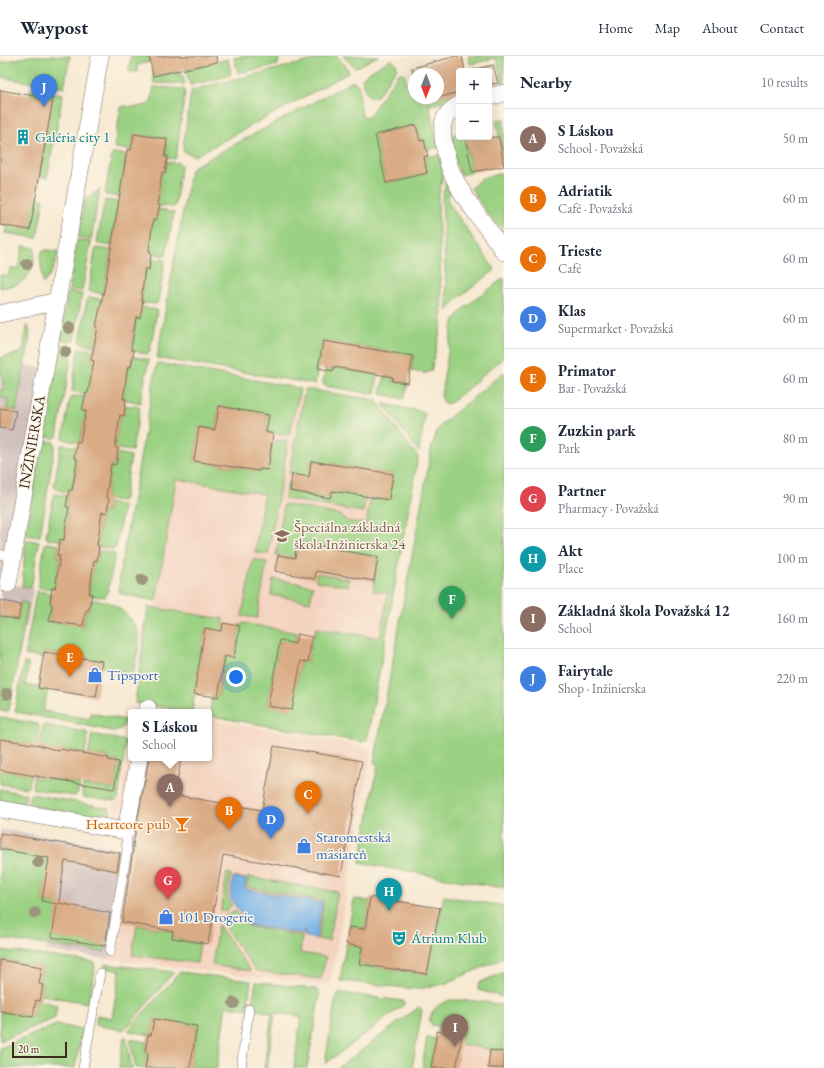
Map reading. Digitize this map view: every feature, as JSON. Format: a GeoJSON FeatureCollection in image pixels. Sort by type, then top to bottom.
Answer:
{"type":"FeatureCollection","features":[{"type":"Feature","properties":{"kind":"street","name":"INŽINIERSKA"},"geometry":{"type":"LineString","coordinates":[[8,584],[6,556],[68,245],[100,56]]}},
{"type":"Feature","properties":{"kind":"street"},"geometry":{"type":"LineString","coordinates":[[492,96],[504,93]]}},
{"type":"Feature","properties":{"kind":"street"},"geometry":{"type":"LineString","coordinates":[[456,108],[448,113],[444,119],[442,127],[449,165],[461,190],[504,252]]}},
{"type":"Feature","properties":{"kind":"street"},"geometry":{"type":"LineString","coordinates":[[0,314],[57,301]]}},
{"type":"Feature","properties":{"kind":"street"},"geometry":{"type":"LineString","coordinates":[[0,809],[126,831],[138,761]]}},
{"type":"Feature","properties":{"kind":"lane"},"geometry":{"type":"LineString","coordinates":[[110,952],[126,850],[126,831]]}},
{"type":"Feature","properties":{"kind":"lane"},"geometry":{"type":"LineString","coordinates":[[82,1068],[100,973]]}},
{"type":"Feature","properties":{"kind":"lane"},"geometry":{"type":"LineString","coordinates":[[241,1068],[249,1009]]}},
{"type":"Feature","properties":{"kind":"shaded area"},"geometry":{"type":"Polygon","coordinates":[[[0,361],[44,368],[8,584],[33,588],[27,627],[0,622],[0,361]]]}},
{"type":"Feature","properties":{"kind":"shaded area","name":"Špeciálna základná škola Inžinierska 24"},"geometry":{"type":"Polygon","coordinates":[[[192,379],[370,408],[411,464],[364,728],[218,697],[194,694],[155,608],[192,379]]]}},
{"type":"Feature","properties":{"kind":"shaded area"},"geometry":{"type":"Polygon","coordinates":[[[212,720],[372,748],[330,986],[108,959],[115,926],[126,831],[114,817],[113,805],[121,799],[128,752],[128,761],[212,761],[212,720]]]}},
{"type":"Feature","properties":{"kind":"shaded area"},"geometry":{"type":"Polygon","coordinates":[[[0,829],[127,850],[115,926],[108,959],[46,951],[53,908],[38,905],[0,852],[0,829]]]}},
{"type":"Feature","properties":{"kind":"shaded area"},"geometry":{"type":"Polygon","coordinates":[[[437,1031],[462,1036],[460,1044],[504,1052],[504,1068],[431,1068],[437,1031]]]}},
{"type":"Feature","properties":{"kind":"green space"},"geometry":{"type":"Polygon","coordinates":[[[29,56],[70,56],[64,88],[0,77],[0,63],[29,56]]]}},
{"type":"Feature","properties":{"kind":"green space"},"geometry":{"type":"Polygon","coordinates":[[[131,56],[149,56],[150,62],[137,65],[137,72],[130,72],[129,68],[131,56]]]}},
{"type":"Feature","properties":{"kind":"green space"},"geometry":{"type":"Polygon","coordinates":[[[243,56],[279,56],[278,65],[238,73],[234,58],[243,56]]]}},
{"type":"Feature","properties":{"kind":"green space"},"geometry":{"type":"Polygon","coordinates":[[[330,56],[337,56],[348,69],[348,73],[195,156],[184,152],[183,148],[192,90],[330,56]]]}},
{"type":"Feature","properties":{"kind":"green space"},"geometry":{"type":"Polygon","coordinates":[[[343,56],[378,56],[355,68],[343,56]]]}},
{"type":"Feature","properties":{"kind":"green space"},"geometry":{"type":"Polygon","coordinates":[[[468,56],[504,56],[504,87],[496,58],[470,64],[468,56]]]}},
{"type":"Feature","properties":{"kind":"green space"},"geometry":{"type":"Polygon","coordinates":[[[228,59],[231,74],[229,76],[190,85],[186,69],[228,59]]]}},
{"type":"Feature","properties":{"kind":"green space"},"geometry":{"type":"Polygon","coordinates":[[[390,60],[395,62],[397,68],[377,96],[373,98],[370,97],[365,91],[362,79],[365,75],[390,60]]]}},
{"type":"Feature","properties":{"kind":"green space"},"geometry":{"type":"Polygon","coordinates":[[[178,71],[179,75],[182,74],[185,83],[154,83],[153,76],[178,71]]]}},
{"type":"Feature","properties":{"kind":"green space"},"geometry":{"type":"Polygon","coordinates":[[[403,73],[405,75],[408,87],[408,104],[433,104],[429,105],[438,147],[426,150],[424,140],[420,141],[416,125],[375,135],[386,183],[427,173],[424,157],[440,155],[444,170],[438,199],[442,323],[431,371],[425,373],[411,371],[413,356],[323,341],[315,384],[157,358],[190,172],[193,167],[351,82],[355,82],[358,85],[362,116],[368,117],[398,74],[403,73]]]}},
{"type":"Feature","properties":{"kind":"green space"},"geometry":{"type":"Polygon","coordinates":[[[154,87],[184,89],[185,92],[175,159],[165,156],[167,139],[134,134],[131,150],[115,148],[114,146],[121,108],[123,106],[136,107],[147,105],[151,101],[154,87]]]}},
{"type":"Feature","properties":{"kind":"green space"},"geometry":{"type":"Polygon","coordinates":[[[31,89],[63,94],[47,178],[39,176],[53,99],[30,95],[31,89]]]}},
{"type":"Feature","properties":{"kind":"green space"},"geometry":{"type":"Polygon","coordinates":[[[456,93],[456,99],[444,102],[444,96],[456,93]]]}},
{"type":"Feature","properties":{"kind":"green space"},"geometry":{"type":"Polygon","coordinates":[[[504,119],[504,161],[496,120],[504,119]]]}},
{"type":"Feature","properties":{"kind":"green space"},"geometry":{"type":"Polygon","coordinates":[[[456,134],[456,140],[466,140],[472,172],[461,175],[452,150],[452,135],[456,134]]]}},
{"type":"Feature","properties":{"kind":"green space"},"geometry":{"type":"Polygon","coordinates":[[[115,153],[126,155],[120,197],[105,194],[112,154],[115,153]]]}},
{"type":"Feature","properties":{"kind":"green space"},"geometry":{"type":"Polygon","coordinates":[[[167,162],[179,163],[181,165],[175,206],[173,207],[157,205],[162,172],[165,172],[167,162]]]}},
{"type":"Feature","properties":{"kind":"green space"},"geometry":{"type":"Polygon","coordinates":[[[504,173],[504,224],[502,229],[489,216],[471,188],[482,178],[504,173]]]}},
{"type":"Feature","properties":{"kind":"green space"},"geometry":{"type":"Polygon","coordinates":[[[447,177],[451,183],[448,202],[495,270],[459,297],[447,311],[442,199],[447,177]]]}},
{"type":"Feature","properties":{"kind":"green space"},"geometry":{"type":"Polygon","coordinates":[[[100,189],[91,240],[78,237],[84,201],[100,189]]]}},
{"type":"Feature","properties":{"kind":"green space"},"geometry":{"type":"Polygon","coordinates":[[[36,197],[44,200],[37,238],[5,233],[7,226],[36,197]]]}},
{"type":"Feature","properties":{"kind":"green space"},"geometry":{"type":"Polygon","coordinates":[[[105,200],[119,202],[111,246],[98,244],[97,242],[105,200]]]}},
{"type":"Feature","properties":{"kind":"green space"},"geometry":{"type":"Polygon","coordinates":[[[159,209],[174,213],[165,256],[148,251],[153,219],[156,220],[159,209]]]}},
{"type":"Feature","properties":{"kind":"green space"},"geometry":{"type":"Polygon","coordinates":[[[77,240],[91,242],[82,291],[69,289],[77,240]]]}},
{"type":"Feature","properties":{"kind":"green space"},"geometry":{"type":"Polygon","coordinates":[[[23,246],[35,248],[34,262],[31,271],[25,279],[19,283],[0,288],[0,275],[9,276],[10,268],[18,269],[23,246]]]}},
{"type":"Feature","properties":{"kind":"green space"},"geometry":{"type":"Polygon","coordinates":[[[98,248],[111,250],[103,294],[89,291],[95,250],[98,248]]]}},
{"type":"Feature","properties":{"kind":"green space"},"geometry":{"type":"Polygon","coordinates":[[[43,251],[58,251],[53,269],[43,284],[40,255],[43,251]]]}},
{"type":"Feature","properties":{"kind":"green space"},"geometry":{"type":"Polygon","coordinates":[[[151,258],[165,261],[158,302],[156,304],[143,303],[143,301],[141,301],[145,268],[149,269],[151,258]]]}},
{"type":"Feature","properties":{"kind":"green space"},"geometry":{"type":"Polygon","coordinates":[[[504,278],[504,357],[452,402],[446,404],[443,402],[441,395],[455,319],[464,308],[504,278]]]}},
{"type":"Feature","properties":{"kind":"green space"},"geometry":{"type":"Polygon","coordinates":[[[68,291],[82,294],[74,340],[71,342],[60,339],[68,291]]]}},
{"type":"Feature","properties":{"kind":"green space"},"geometry":{"type":"Polygon","coordinates":[[[89,297],[102,299],[97,327],[99,328],[94,346],[80,342],[87,299],[89,297]]]}},
{"type":"Feature","properties":{"kind":"green space"},"geometry":{"type":"Polygon","coordinates":[[[142,307],[157,311],[150,351],[147,354],[131,350],[136,317],[140,318],[142,307]]]}},
{"type":"Feature","properties":{"kind":"green space"},"geometry":{"type":"Polygon","coordinates":[[[28,326],[30,333],[29,343],[16,411],[7,409],[8,399],[0,398],[0,390],[5,389],[0,369],[0,358],[23,352],[28,326]]]}},
{"type":"Feature","properties":{"kind":"green space"},"geometry":{"type":"Polygon","coordinates":[[[59,344],[71,346],[73,348],[57,437],[53,438],[43,436],[59,344]]]}},
{"type":"Feature","properties":{"kind":"green space"},"geometry":{"type":"Polygon","coordinates":[[[79,348],[93,350],[91,360],[94,361],[89,393],[85,394],[72,391],[79,348]]]}},
{"type":"Feature","properties":{"kind":"green space"},"geometry":{"type":"Polygon","coordinates":[[[133,356],[149,360],[140,403],[123,399],[128,366],[131,367],[133,356]]]}},
{"type":"Feature","properties":{"kind":"green space"},"geometry":{"type":"Polygon","coordinates":[[[157,363],[299,388],[300,390],[289,435],[266,432],[268,415],[219,406],[215,430],[199,427],[194,461],[259,471],[260,469],[267,470],[272,443],[276,444],[276,440],[288,442],[268,554],[255,552],[264,494],[176,479],[156,601],[121,594],[119,592],[120,572],[157,363]]]}},
{"type":"Feature","properties":{"kind":"green space"},"geometry":{"type":"Polygon","coordinates":[[[334,367],[378,375],[374,394],[325,386],[323,383],[325,369],[333,371],[334,367]]]}},
{"type":"Feature","properties":{"kind":"green space"},"geometry":{"type":"Polygon","coordinates":[[[504,372],[504,888],[360,863],[378,764],[374,763],[432,446],[437,431],[442,424],[504,372]]]}},
{"type":"Feature","properties":{"kind":"green space"},"geometry":{"type":"Polygon","coordinates":[[[385,376],[393,377],[392,381],[408,383],[405,397],[403,399],[382,394],[381,390],[385,376]]]}},
{"type":"Feature","properties":{"kind":"green space"},"geometry":{"type":"Polygon","coordinates":[[[305,389],[376,400],[418,457],[367,740],[362,742],[212,716],[212,709],[211,709],[212,696],[218,697],[225,656],[234,657],[240,626],[238,625],[242,625],[243,623],[297,633],[295,644],[280,641],[268,705],[291,710],[301,661],[308,662],[312,638],[310,637],[314,637],[316,628],[380,638],[388,593],[373,591],[378,557],[298,542],[295,558],[276,555],[284,504],[340,515],[347,521],[366,524],[371,497],[389,500],[393,474],[311,461],[309,477],[289,473],[305,389]]]}},
{"type":"Feature","properties":{"kind":"green space"},"geometry":{"type":"Polygon","coordinates":[[[72,396],[85,397],[83,409],[86,411],[80,442],[66,440],[63,438],[70,398],[72,396]]]}},
{"type":"Feature","properties":{"kind":"green space"},"geometry":{"type":"Polygon","coordinates":[[[383,404],[419,411],[425,414],[419,452],[383,404]]]}},
{"type":"Feature","properties":{"kind":"green space"},"geometry":{"type":"Polygon","coordinates":[[[125,405],[140,408],[132,451],[118,449],[115,447],[120,415],[124,416],[125,405]]]}},
{"type":"Feature","properties":{"kind":"green space"},"geometry":{"type":"Polygon","coordinates":[[[42,440],[54,442],[55,445],[39,537],[26,535],[42,440]]]}},
{"type":"Feature","properties":{"kind":"green space"},"geometry":{"type":"Polygon","coordinates":[[[61,445],[76,447],[74,458],[77,459],[72,490],[69,492],[57,490],[54,487],[61,445]]]}},
{"type":"Feature","properties":{"kind":"green space"},"geometry":{"type":"Polygon","coordinates":[[[117,453],[131,456],[124,499],[122,501],[109,499],[106,497],[111,464],[116,465],[117,453]]]}},
{"type":"Feature","properties":{"kind":"green space"},"geometry":{"type":"Polygon","coordinates":[[[288,482],[291,483],[290,491],[330,498],[332,491],[366,496],[363,512],[285,499],[288,482]]]}},
{"type":"Feature","properties":{"kind":"green space"},"geometry":{"type":"Polygon","coordinates":[[[54,494],[68,496],[66,507],[69,507],[64,540],[47,539],[46,536],[54,494]]]}},
{"type":"Feature","properties":{"kind":"green space"},"geometry":{"type":"Polygon","coordinates":[[[108,503],[122,505],[123,507],[116,547],[113,549],[99,547],[97,545],[102,512],[107,513],[108,503]]]}},
{"type":"Feature","properties":{"kind":"green space"},"geometry":{"type":"Polygon","coordinates":[[[26,539],[39,542],[31,588],[22,586],[26,539]]]}},
{"type":"Feature","properties":{"kind":"green space"},"geometry":{"type":"Polygon","coordinates":[[[45,544],[59,545],[57,556],[60,557],[55,588],[44,588],[38,586],[45,544]]]}},
{"type":"Feature","properties":{"kind":"green space"},"geometry":{"type":"Polygon","coordinates":[[[99,551],[115,554],[107,595],[105,597],[92,596],[92,594],[89,594],[94,560],[97,561],[99,551]]]}},
{"type":"Feature","properties":{"kind":"green space"},"geometry":{"type":"Polygon","coordinates":[[[253,559],[267,562],[257,618],[242,616],[253,559]]]}},
{"type":"Feature","properties":{"kind":"green space"},"geometry":{"type":"Polygon","coordinates":[[[317,573],[349,579],[348,586],[316,581],[317,573]]]}},
{"type":"Feature","properties":{"kind":"green space"},"geometry":{"type":"Polygon","coordinates":[[[273,579],[313,586],[310,602],[271,595],[273,579]]]}},
{"type":"Feature","properties":{"kind":"green space"},"geometry":{"type":"Polygon","coordinates":[[[37,591],[51,593],[50,604],[52,605],[49,621],[83,626],[86,610],[89,610],[91,600],[99,600],[110,603],[127,615],[135,626],[139,639],[138,652],[133,673],[101,667],[102,661],[44,652],[43,658],[25,655],[37,591]]]}},
{"type":"Feature","properties":{"kind":"green space"},"geometry":{"type":"Polygon","coordinates":[[[21,601],[28,604],[9,710],[7,712],[0,711],[0,616],[18,620],[21,601]]]}},
{"type":"Feature","properties":{"kind":"green space"},"geometry":{"type":"Polygon","coordinates":[[[148,607],[224,619],[222,631],[205,628],[192,709],[173,709],[135,703],[148,607]]]}},
{"type":"Feature","properties":{"kind":"green space"},"geometry":{"type":"Polygon","coordinates":[[[24,663],[29,664],[25,685],[48,689],[43,711],[90,719],[91,713],[125,720],[123,727],[113,731],[15,711],[24,663]]]}},
{"type":"Feature","properties":{"kind":"green space"},"geometry":{"type":"Polygon","coordinates":[[[0,717],[38,724],[39,727],[36,745],[1,739],[0,741],[0,717]]]}},
{"type":"Feature","properties":{"kind":"green space"},"geometry":{"type":"Polygon","coordinates":[[[43,725],[86,732],[88,735],[84,756],[79,755],[79,752],[60,749],[59,752],[39,745],[43,725]]]}},
{"type":"Feature","properties":{"kind":"green space"},"geometry":{"type":"Polygon","coordinates":[[[92,734],[126,741],[118,799],[115,801],[83,797],[82,795],[83,785],[114,789],[119,762],[108,760],[109,757],[99,755],[98,758],[88,757],[92,734]]]}},
{"type":"Feature","properties":{"kind":"green space"},"geometry":{"type":"Polygon","coordinates":[[[0,770],[31,775],[28,787],[26,788],[0,784],[0,770]]]}},
{"type":"Feature","properties":{"kind":"green space"},"geometry":{"type":"Polygon","coordinates":[[[34,775],[35,778],[46,778],[80,784],[77,794],[75,796],[34,789],[32,787],[34,775]]]}},
{"type":"Feature","properties":{"kind":"green space"},"geometry":{"type":"Polygon","coordinates":[[[0,789],[26,794],[24,804],[0,800],[0,789]]]}},
{"type":"Feature","properties":{"kind":"green space"},"geometry":{"type":"Polygon","coordinates":[[[31,794],[109,808],[110,814],[93,817],[28,805],[29,796],[31,794]]]}},
{"type":"Feature","properties":{"kind":"green space"},"geometry":{"type":"Polygon","coordinates":[[[0,849],[50,857],[42,901],[58,904],[88,943],[106,946],[105,951],[103,952],[0,939],[0,849]]]}},
{"type":"Feature","properties":{"kind":"green space"},"geometry":{"type":"Polygon","coordinates":[[[227,873],[231,874],[227,898],[232,905],[225,911],[221,910],[227,873]]]}},
{"type":"Feature","properties":{"kind":"green space"},"geometry":{"type":"Polygon","coordinates":[[[248,877],[338,892],[329,941],[318,939],[324,901],[247,887],[248,877]]]}},
{"type":"Feature","properties":{"kind":"green space"},"geometry":{"type":"Polygon","coordinates":[[[444,896],[504,906],[504,958],[444,984],[417,989],[340,981],[346,944],[362,947],[359,964],[427,974],[444,896]]]}},
{"type":"Feature","properties":{"kind":"green space"},"geometry":{"type":"Polygon","coordinates":[[[354,899],[370,901],[365,929],[349,927],[354,899]]]}},
{"type":"Feature","properties":{"kind":"green space"},"geometry":{"type":"Polygon","coordinates":[[[235,910],[247,926],[302,936],[300,953],[326,957],[321,979],[256,971],[220,920],[235,910]]]}},
{"type":"Feature","properties":{"kind":"green space"},"geometry":{"type":"Polygon","coordinates":[[[137,925],[173,931],[172,938],[200,943],[197,963],[132,955],[137,925]]]}},
{"type":"Feature","properties":{"kind":"green space"},"geometry":{"type":"Polygon","coordinates":[[[218,925],[251,971],[212,965],[218,925]]]}},
{"type":"Feature","properties":{"kind":"green space"},"geometry":{"type":"Polygon","coordinates":[[[0,950],[94,962],[95,967],[88,1003],[41,995],[43,985],[39,984],[42,967],[0,960],[0,950]]]}},
{"type":"Feature","properties":{"kind":"green space"},"geometry":{"type":"Polygon","coordinates":[[[105,964],[174,972],[123,1030],[95,1025],[97,1015],[112,1018],[120,971],[105,968],[105,964]]]}},
{"type":"Feature","properties":{"kind":"green space"},"geometry":{"type":"Polygon","coordinates":[[[180,972],[251,981],[247,1009],[226,1006],[217,1068],[190,1068],[197,1026],[154,1019],[151,1035],[129,1031],[129,1029],[180,972]]]}},
{"type":"Feature","properties":{"kind":"green space"},"geometry":{"type":"Polygon","coordinates":[[[504,972],[504,997],[478,990],[479,983],[504,972]]]}},
{"type":"Feature","properties":{"kind":"green space"},"geometry":{"type":"Polygon","coordinates":[[[256,982],[316,989],[320,994],[307,1068],[294,1068],[301,1016],[275,1013],[267,1068],[264,1068],[272,1013],[251,1009],[256,982]]]}},
{"type":"Feature","properties":{"kind":"green space"},"geometry":{"type":"Polygon","coordinates":[[[342,993],[403,1001],[405,1004],[325,1064],[336,995],[342,993]]]}},
{"type":"Feature","properties":{"kind":"green space"},"geometry":{"type":"Polygon","coordinates":[[[36,1000],[57,1005],[55,1018],[0,1041],[0,1011],[33,1017],[36,1000]]]}},
{"type":"Feature","properties":{"kind":"green space"},"geometry":{"type":"Polygon","coordinates":[[[450,1000],[477,1001],[504,1006],[504,1052],[460,1044],[462,1036],[437,1031],[438,1026],[432,1025],[429,1021],[436,1008],[450,1000]]]}},
{"type":"Feature","properties":{"kind":"green space"},"geometry":{"type":"Polygon","coordinates":[[[419,1007],[422,1010],[412,1068],[338,1068],[419,1007]]]}},
{"type":"Feature","properties":{"kind":"green space"},"geometry":{"type":"Polygon","coordinates":[[[56,1025],[82,1029],[75,1068],[0,1068],[0,1048],[56,1025]]]}},
{"type":"Feature","properties":{"kind":"green space"},"geometry":{"type":"Polygon","coordinates":[[[124,1037],[126,1037],[132,1068],[119,1068],[124,1037]]]}},
{"type":"Feature","properties":{"kind":"green space"},"geometry":{"type":"Polygon","coordinates":[[[427,1037],[436,1039],[431,1068],[422,1068],[427,1037]]]}},
{"type":"Feature","properties":{"kind":"green space"},"geometry":{"type":"Polygon","coordinates":[[[130,1039],[147,1042],[145,1052],[148,1053],[145,1068],[136,1068],[130,1039]]]}},
{"type":"Feature","properties":{"kind":"water"},"geometry":{"type":"Polygon","coordinates":[[[233,877],[246,879],[245,889],[322,903],[316,939],[304,936],[305,930],[303,934],[249,925],[230,898],[233,877]]]}},
{"type":"Feature","properties":{"kind":"building"},"geometry":{"type":"Polygon","coordinates":[[[149,56],[216,56],[217,62],[153,76],[149,56]]]}},
{"type":"Feature","properties":{"kind":"building"},"geometry":{"type":"Polygon","coordinates":[[[456,56],[462,56],[464,68],[456,68],[456,93],[444,96],[444,68],[412,68],[456,56]]]}},
{"type":"Feature","properties":{"kind":"building"},"geometry":{"type":"Polygon","coordinates":[[[493,65],[498,83],[492,84],[492,68],[480,68],[493,65]]]}},
{"type":"Feature","properties":{"kind":"building","name":"Galéria city 1"},"geometry":{"type":"Polygon","coordinates":[[[0,90],[53,99],[30,230],[0,225],[0,90]]]}},
{"type":"Feature","properties":{"kind":"building"},"geometry":{"type":"Polygon","coordinates":[[[416,125],[420,141],[424,140],[428,156],[424,157],[427,173],[386,183],[375,135],[416,125]]]}},
{"type":"Feature","properties":{"kind":"building"},"geometry":{"type":"Polygon","coordinates":[[[134,134],[167,139],[165,156],[168,156],[165,172],[162,172],[157,205],[160,205],[156,220],[153,220],[149,251],[151,252],[149,270],[145,268],[141,301],[143,301],[140,318],[136,317],[131,350],[134,350],[131,367],[128,366],[123,399],[126,399],[124,416],[120,415],[115,447],[118,448],[116,465],[111,464],[106,497],[109,498],[107,513],[102,512],[97,545],[99,546],[97,561],[94,560],[89,594],[92,594],[89,610],[86,610],[83,626],[49,621],[52,605],[50,604],[52,588],[55,588],[60,556],[57,556],[60,539],[64,540],[69,507],[66,507],[69,490],[72,490],[75,475],[77,459],[74,458],[77,441],[80,442],[86,411],[82,410],[86,393],[88,393],[94,361],[91,360],[98,327],[96,327],[106,280],[127,150],[131,150],[134,134]]]}},
{"type":"Feature","properties":{"kind":"building"},"geometry":{"type":"Polygon","coordinates":[[[492,137],[499,137],[504,166],[472,172],[466,140],[492,140],[492,137]]]}},
{"type":"Feature","properties":{"kind":"building"},"geometry":{"type":"Polygon","coordinates":[[[323,341],[413,356],[408,383],[392,381],[393,377],[334,367],[333,371],[318,368],[323,341]]]}},
{"type":"Feature","properties":{"kind":"building"},"geometry":{"type":"Polygon","coordinates":[[[219,406],[269,415],[266,432],[273,434],[268,470],[260,469],[259,471],[194,461],[199,427],[215,430],[219,406]]]}},
{"type":"Feature","properties":{"kind":"building"},"geometry":{"type":"Polygon","coordinates":[[[0,408],[16,411],[12,430],[0,428],[0,408]]]}},
{"type":"Feature","properties":{"kind":"building"},"geometry":{"type":"Polygon","coordinates":[[[311,461],[393,474],[389,500],[332,491],[330,498],[290,491],[292,474],[309,477],[311,461]]]}},
{"type":"Feature","properties":{"kind":"building"},"geometry":{"type":"Polygon","coordinates":[[[297,542],[378,557],[374,581],[316,571],[315,579],[275,571],[278,555],[295,558],[297,542]]]}},
{"type":"Feature","properties":{"kind":"building"},"geometry":{"type":"Polygon","coordinates":[[[0,600],[21,605],[18,620],[0,616],[0,600]]]}},
{"type":"Feature","properties":{"kind":"building"},"geometry":{"type":"Polygon","coordinates":[[[223,623],[240,626],[234,658],[225,656],[218,697],[194,694],[205,628],[222,631],[223,623]]]}},
{"type":"Feature","properties":{"kind":"building"},"geometry":{"type":"Polygon","coordinates":[[[297,634],[312,637],[308,662],[301,661],[292,710],[268,706],[280,640],[295,644],[297,634]]]}},
{"type":"Feature","properties":{"kind":"building"},"geometry":{"type":"Polygon","coordinates":[[[44,652],[102,661],[96,697],[38,688],[44,652]]]}},
{"type":"Feature","properties":{"kind":"building"},"geometry":{"type":"Polygon","coordinates":[[[0,739],[39,745],[59,751],[60,749],[109,758],[108,760],[119,762],[114,789],[0,770],[0,739]]]}},
{"type":"Feature","properties":{"kind":"building"},"geometry":{"type":"Polygon","coordinates":[[[274,746],[362,761],[341,876],[223,855],[208,944],[172,938],[173,931],[122,922],[133,845],[148,761],[181,761],[175,795],[262,810],[274,746]]]}},
{"type":"Feature","properties":{"kind":"building"},"geometry":{"type":"Polygon","coordinates":[[[0,833],[120,853],[117,871],[65,861],[62,878],[59,903],[110,913],[105,946],[52,937],[57,904],[42,901],[49,858],[0,849],[0,833]]]}},
{"type":"Feature","properties":{"kind":"building","name":"Átrium Klub"},"geometry":{"type":"Polygon","coordinates":[[[370,897],[440,908],[427,974],[359,964],[362,947],[346,944],[349,927],[365,929],[370,897]]]}},
{"type":"Feature","properties":{"kind":"building"},"geometry":{"type":"Polygon","coordinates":[[[0,960],[42,967],[39,984],[43,985],[40,1001],[36,1000],[33,1017],[0,1011],[0,960]]]}},
{"type":"Feature","properties":{"kind":"building"},"geometry":{"type":"Polygon","coordinates":[[[154,1019],[197,1026],[190,1068],[145,1068],[148,1053],[145,1052],[148,1035],[151,1035],[154,1019]]]}},
{"type":"Feature","properties":{"kind":"building"},"geometry":{"type":"Polygon","coordinates":[[[437,1031],[462,1036],[456,1068],[431,1068],[437,1031]]]}},
{"type":"Feature","properties":{"kind":"building"},"geometry":{"type":"Polygon","coordinates":[[[490,1050],[504,1052],[504,1068],[488,1068],[490,1050]]]}},
{"type":"Feature","properties":{"kind":"place","name":"Fairytale"},"geometry":{"type":"Point","coordinates":[44,107]}},
{"type":"Feature","properties":{"kind":"place","name":"Galéria city 1"},"geometry":{"type":"Point","coordinates":[23,137]}},
{"type":"Feature","properties":{"kind":"place","name":"Špeciálna základná škola Inžinierska 24"},"geometry":{"type":"Point","coordinates":[282,536]}},
{"type":"Feature","properties":{"kind":"place","name":"Zuzkin park"},"geometry":{"type":"Point","coordinates":[452,619]}},
{"type":"Feature","properties":{"kind":"place","name":"Tipsport"},"geometry":{"type":"Point","coordinates":[95,675]}},
{"type":"Feature","properties":{"kind":"place","name":"Primator"},"geometry":{"type":"Point","coordinates":[70,677]}},
{"type":"Feature","properties":{"kind":"place","name":"S Láskou"},"geometry":{"type":"Point","coordinates":[170,807]}},
{"type":"Feature","properties":{"kind":"place","name":"Trieste"},"geometry":{"type":"Point","coordinates":[308,814]}},
{"type":"Feature","properties":{"kind":"place","name":"Heartcore pub"},"geometry":{"type":"Point","coordinates":[182,824]}},
{"type":"Feature","properties":{"kind":"place","name":"Adriatik"},"geometry":{"type":"Point","coordinates":[229,830]}},
{"type":"Feature","properties":{"kind":"place","name":"Klas"},"geometry":{"type":"Point","coordinates":[271,839]}},
{"type":"Feature","properties":{"kind":"place","name":"Staromestská mäsiareň"},"geometry":{"type":"Point","coordinates":[304,846]}},
{"type":"Feature","properties":{"kind":"place","name":"Partner"},"geometry":{"type":"Point","coordinates":[168,900]}},
{"type":"Feature","properties":{"kind":"place","name":"Akt"},"geometry":{"type":"Point","coordinates":[389,911]}},
{"type":"Feature","properties":{"kind":"place","name":"101 Drogerie"},"geometry":{"type":"Point","coordinates":[166,917]}},
{"type":"Feature","properties":{"kind":"place","name":"Átrium Klub"},"geometry":{"type":"Point","coordinates":[399,938]}},
{"type":"Feature","properties":{"kind":"place","name":"Základná škola Považská 12"},"geometry":{"type":"Point","coordinates":[455,1047]}}]}
